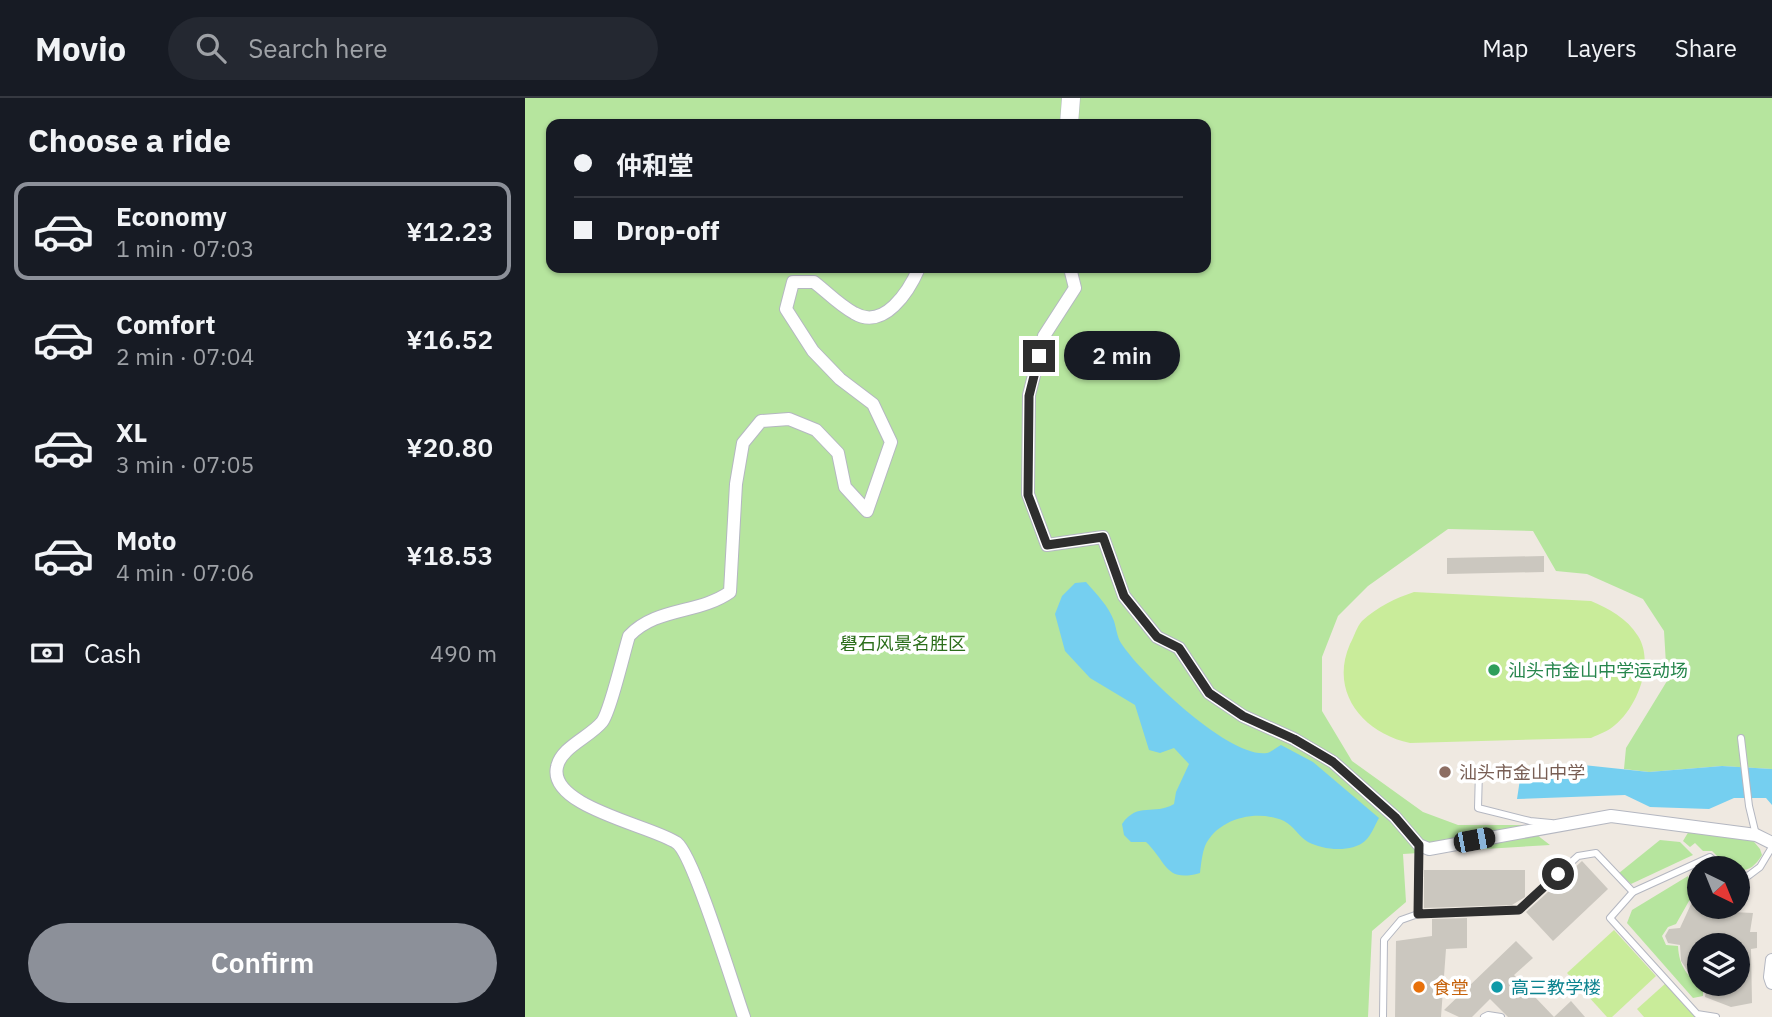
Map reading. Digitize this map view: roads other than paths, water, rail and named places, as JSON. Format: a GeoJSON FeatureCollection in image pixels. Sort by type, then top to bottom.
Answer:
{"type":"FeatureCollection","features":[{"type":"Feature","properties":{"kind":"street"},"geometry":{"type":"LineString","coordinates":[[1069,119],[1071,98]]}},
{"type":"Feature","properties":{"kind":"street"},"geometry":{"type":"LineString","coordinates":[[744,1017],[695,874],[678,844],[595,809],[569,795],[558,781],[557,766],[566,754],[603,721],[629,636],[639,626],[655,617],[716,602],[730,592],[738,470],[744,443],[761,421],[789,419],[816,430],[838,453],[845,487],[867,511],[891,442],[873,404],[839,379],[813,351],[786,309],[793,282],[814,282],[856,315],[880,316],[903,299],[916,273]]}},
{"type":"Feature","properties":{"kind":"street"},"geometry":{"type":"LineString","coordinates":[[1071,273],[1075,288],[1044,336],[1029,396],[1028,495],[1047,545],[1103,537],[1124,596],[1157,637],[1179,648],[1209,693],[1243,716],[1294,739],[1333,762],[1395,817],[1419,845],[1429,849],[1611,816],[1756,835],[1772,845]]}},
{"type":"Feature","properties":{"kind":"street"},"geometry":{"type":"LineString","coordinates":[[1772,960],[1772,983]]}},
{"type":"Feature","properties":{"kind":"lane"},"geometry":{"type":"LineString","coordinates":[[1741,738],[1749,806],[1756,835]]}},
{"type":"Feature","properties":{"kind":"lane"},"geometry":{"type":"LineString","coordinates":[[1479,770],[1478,808],[1530,821],[1564,824]]}},
{"type":"Feature","properties":{"kind":"lane"},"geometry":{"type":"LineString","coordinates":[[1418,914],[1419,845]]}},
{"type":"Feature","properties":{"kind":"lane"},"geometry":{"type":"LineString","coordinates":[[1750,874],[1760,867],[1772,845]]}},
{"type":"Feature","properties":{"kind":"lane"},"geometry":{"type":"LineString","coordinates":[[1383,1017],[1384,940],[1401,920],[1418,914],[1519,910],[1578,856],[1596,853],[1633,892]]}},
{"type":"Feature","properties":{"kind":"lane"},"geometry":{"type":"LineString","coordinates":[[1687,867],[1633,892],[1610,918],[1697,1014],[1716,1017]]}},
{"type":"Feature","properties":{"kind":"lane"},"geometry":{"type":"LineString","coordinates":[[1484,1017],[1501,1017]]}},
{"type":"Feature","properties":{"kind":"water"},"geometry":{"type":"Polygon","coordinates":[[[1086,582],[1109,610],[1123,646],[1168,694],[1189,713],[1232,743],[1251,751],[1267,753],[1281,745],[1313,762],[1379,818],[1367,839],[1359,845],[1345,849],[1321,847],[1308,842],[1284,821],[1273,817],[1239,818],[1211,836],[1204,849],[1200,873],[1188,875],[1173,873],[1146,842],[1131,842],[1124,835],[1122,824],[1134,813],[1174,804],[1176,792],[1189,764],[1174,748],[1160,753],[1149,750],[1135,705],[1090,678],[1065,651],[1055,614],[1062,596],[1075,583],[1086,582]]]}},
{"type":"Feature","properties":{"kind":"water"},"geometry":{"type":"Polygon","coordinates":[[[1574,764],[1649,772],[1722,766],[1772,769],[1772,805],[1766,798],[1734,798],[1709,809],[1650,807],[1625,795],[1517,799],[1522,766],[1574,764]]]}},
{"type":"Feature","properties":{"kind":"place","name":"汕头市金山中学运动场"},"geometry":{"type":"Point","coordinates":[1494,670]}},
{"type":"Feature","properties":{"kind":"place","name":"汕头市金山中学"},"geometry":{"type":"Point","coordinates":[1445,772]}},
{"type":"Feature","properties":{"kind":"place","name":"食堂"},"geometry":{"type":"Point","coordinates":[1419,987]}},
{"type":"Feature","properties":{"kind":"place","name":"高三教学楼"},"geometry":{"type":"Point","coordinates":[1497,987]}},
{"type":"Feature","properties":{"kind":"park label","name":"礐石风景名胜区"},"geometry":{"type":"Point","coordinates":[903,643]}}]}
